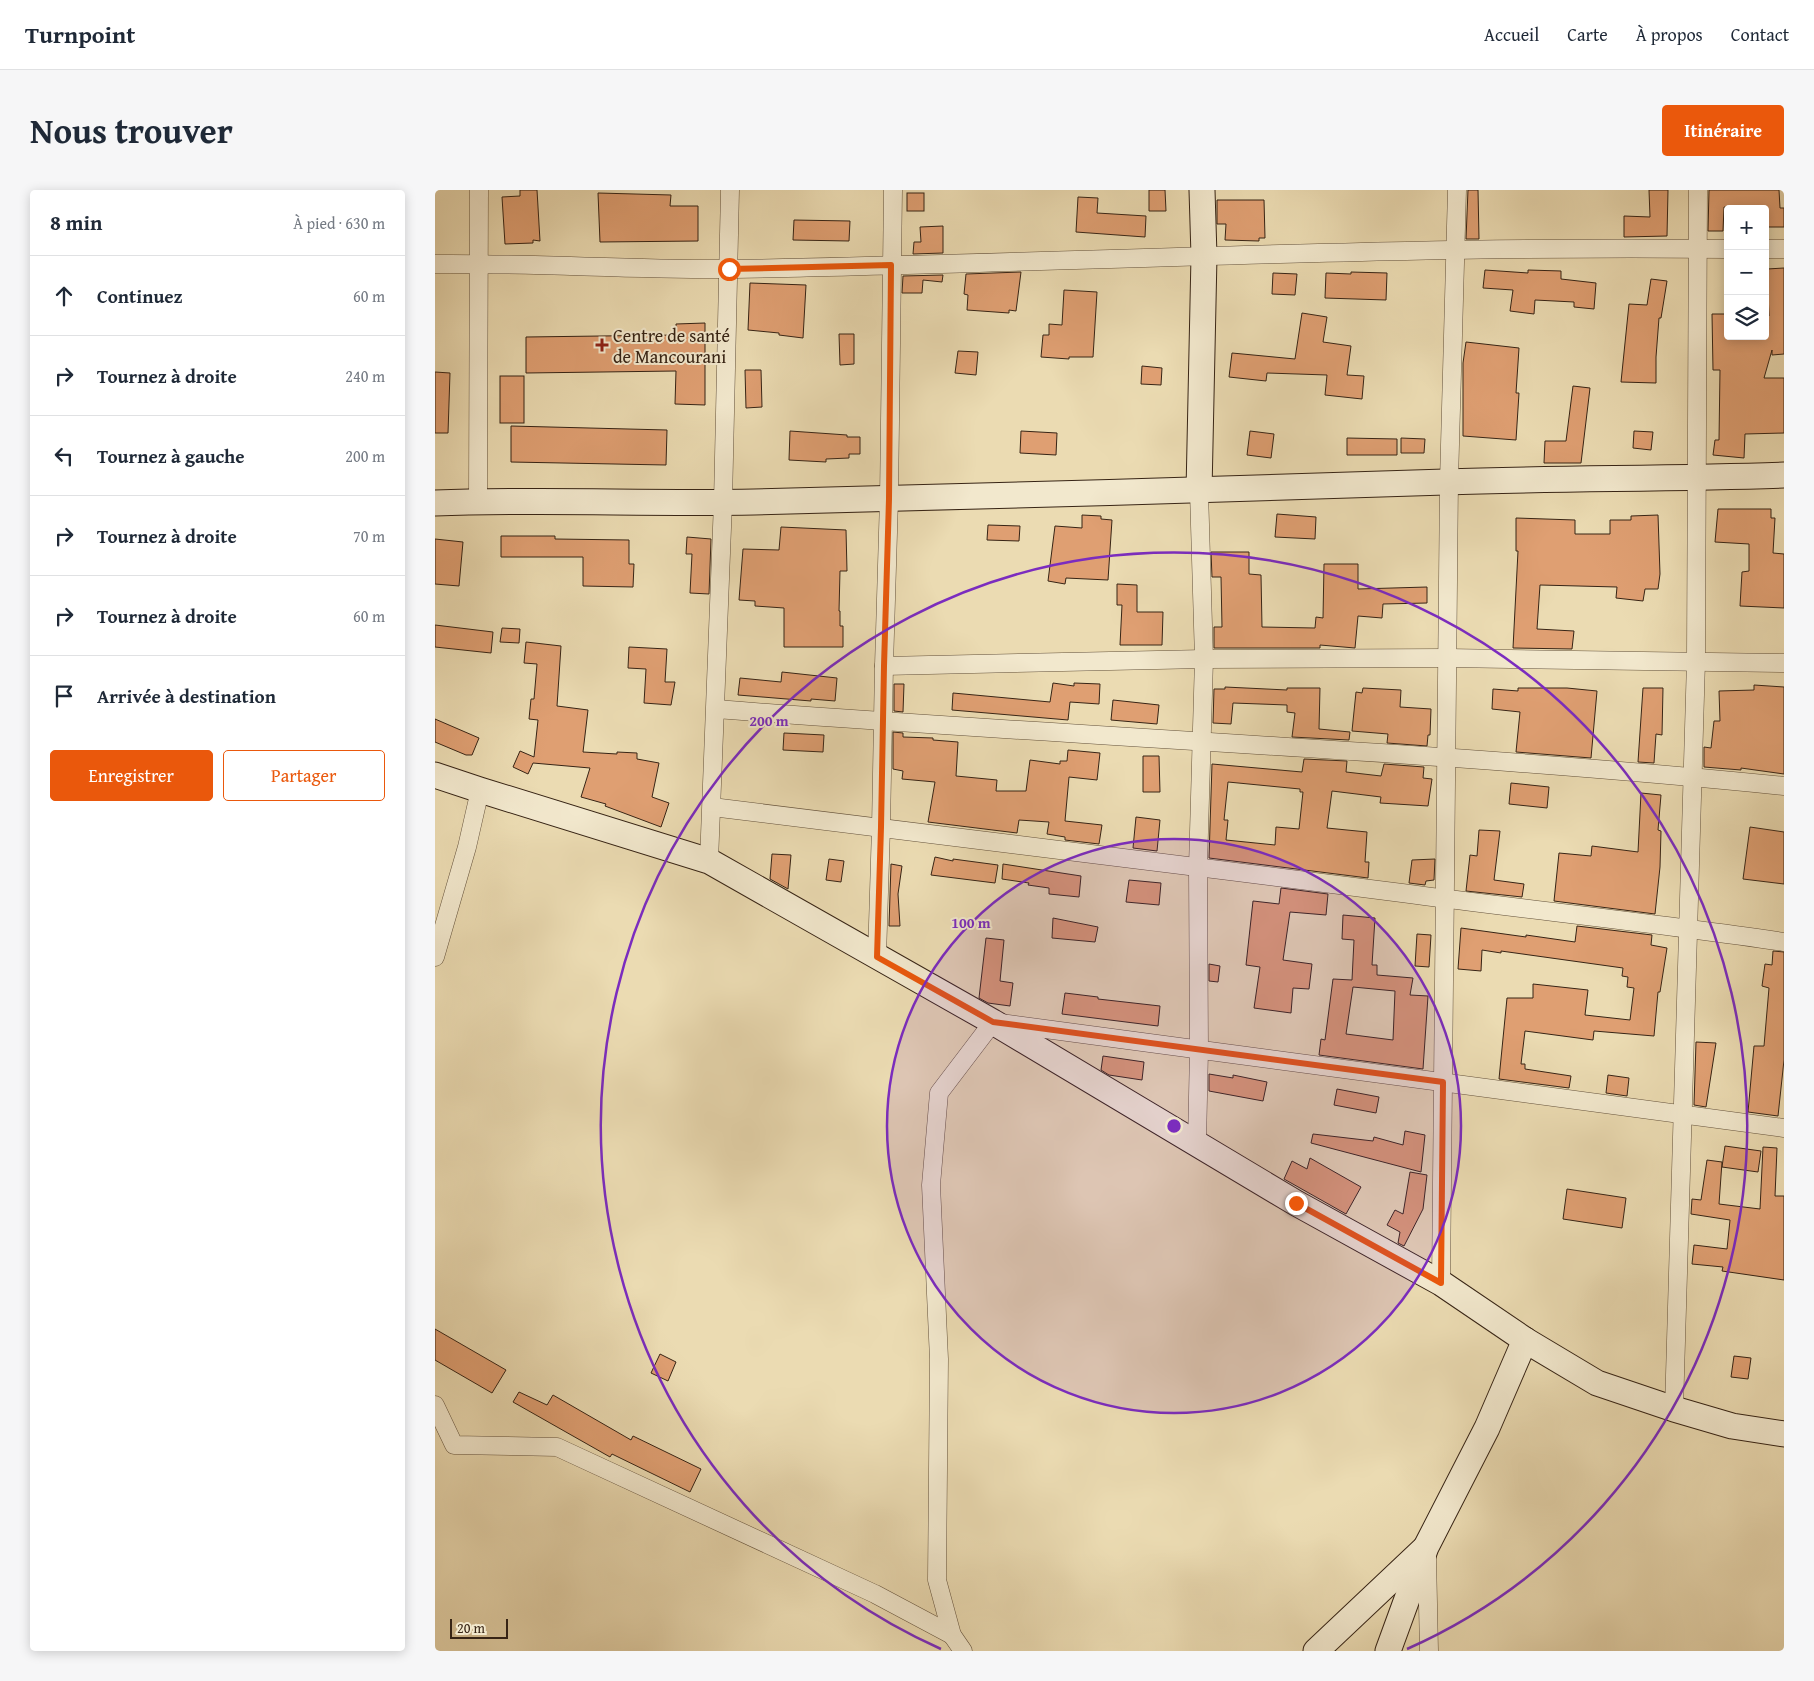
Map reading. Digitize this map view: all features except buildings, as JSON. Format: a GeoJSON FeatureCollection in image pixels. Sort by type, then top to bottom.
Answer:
{"type":"FeatureCollection","features":[{"type":"Feature","properties":{"kind":"street"},"geometry":{"type":"LineString","coordinates":[[478,501],[479,190]]}},
{"type":"Feature","properties":{"kind":"street"},"geometry":{"type":"LineString","coordinates":[[709,861],[723,502],[730,190]]}},
{"type":"Feature","properties":{"kind":"street"},"geometry":{"type":"LineString","coordinates":[[877,957],[889,499],[893,190]]}},
{"type":"Feature","properties":{"kind":"street"},"geometry":{"type":"LineString","coordinates":[[1197,1143],[1199,1050],[1198,867],[1204,659],[1199,491],[1204,256],[1203,190]]}},
{"type":"Feature","properties":{"kind":"street"},"geometry":{"type":"LineString","coordinates":[[1441,1283],[1449,482],[1457,190]]}},
{"type":"Feature","properties":{"kind":"street"},"geometry":{"type":"LineString","coordinates":[[1675,1409],[1694,776],[1697,190]]}},
{"type":"Feature","properties":{"kind":"street"},"geometry":{"type":"LineString","coordinates":[[435,264],[729,269],[1456,250],[1724,249]]}},
{"type":"Feature","properties":{"kind":"street"},"geometry":{"type":"LineString","coordinates":[[1769,249],[1784,249]]}},
{"type":"Feature","properties":{"kind":"street"},"geometry":{"type":"LineString","coordinates":[[435,503],[478,501],[723,502],[889,499],[1449,482],[1784,475]]}},
{"type":"Feature","properties":{"kind":"street"},"geometry":{"type":"LineString","coordinates":[[884,666],[1204,659],[1447,658],[1784,663]]}},
{"type":"Feature","properties":{"kind":"street"},"geometry":{"type":"LineString","coordinates":[[716,709],[883,722],[1446,757],[1694,776],[1784,786]]}},
{"type":"Feature","properties":{"kind":"street"},"geometry":{"type":"LineString","coordinates":[[435,774],[480,790],[709,861],[993,1022],[1296,1203],[1441,1283],[1525,1340],[1597,1382],[1675,1409],[1732,1426],[1784,1434]]}},
{"type":"Feature","properties":{"kind":"street"},"geometry":{"type":"LineString","coordinates":[[435,957],[467,846],[480,790]]}},
{"type":"Feature","properties":{"kind":"street"},"geometry":{"type":"LineString","coordinates":[[712,807],[1690,928],[1784,942]]}},
{"type":"Feature","properties":{"kind":"street"},"geometry":{"type":"LineString","coordinates":[[993,1022],[1784,1128]]}},
{"type":"Feature","properties":{"kind":"street"},"geometry":{"type":"LineString","coordinates":[[963,1651],[952,1635],[937,1580],[939,1359],[931,1185],[939,1094],[993,1022]]}},
{"type":"Feature","properties":{"kind":"street"},"geometry":{"type":"LineString","coordinates":[[1388,1651],[1426,1547],[1487,1428],[1525,1340]]}},
{"type":"Feature","properties":{"kind":"street"},"geometry":{"type":"LineString","coordinates":[[435,1405],[454,1446],[557,1447],[875,1594],[952,1635]]}},
{"type":"Feature","properties":{"kind":"street"},"geometry":{"type":"LineString","coordinates":[[1316,1651],[1426,1547]]}},
{"type":"Feature","properties":{"kind":"street"},"geometry":{"type":"LineString","coordinates":[[1426,1547],[1429,1651]]}},
{"type":"Feature","properties":{"kind":"place","name":"Centre de santé de Mancourani"},"geometry":{"type":"Point","coordinates":[602,345]}},
{"type":"Feature","properties":{"kind":"route"},"geometry":{"type":"LineString","coordinates":[[729,269],[891,265],[889,499],[877,957],[993,1022],[1443,1082],[1441,1283],[1296,1203]]}}]}
